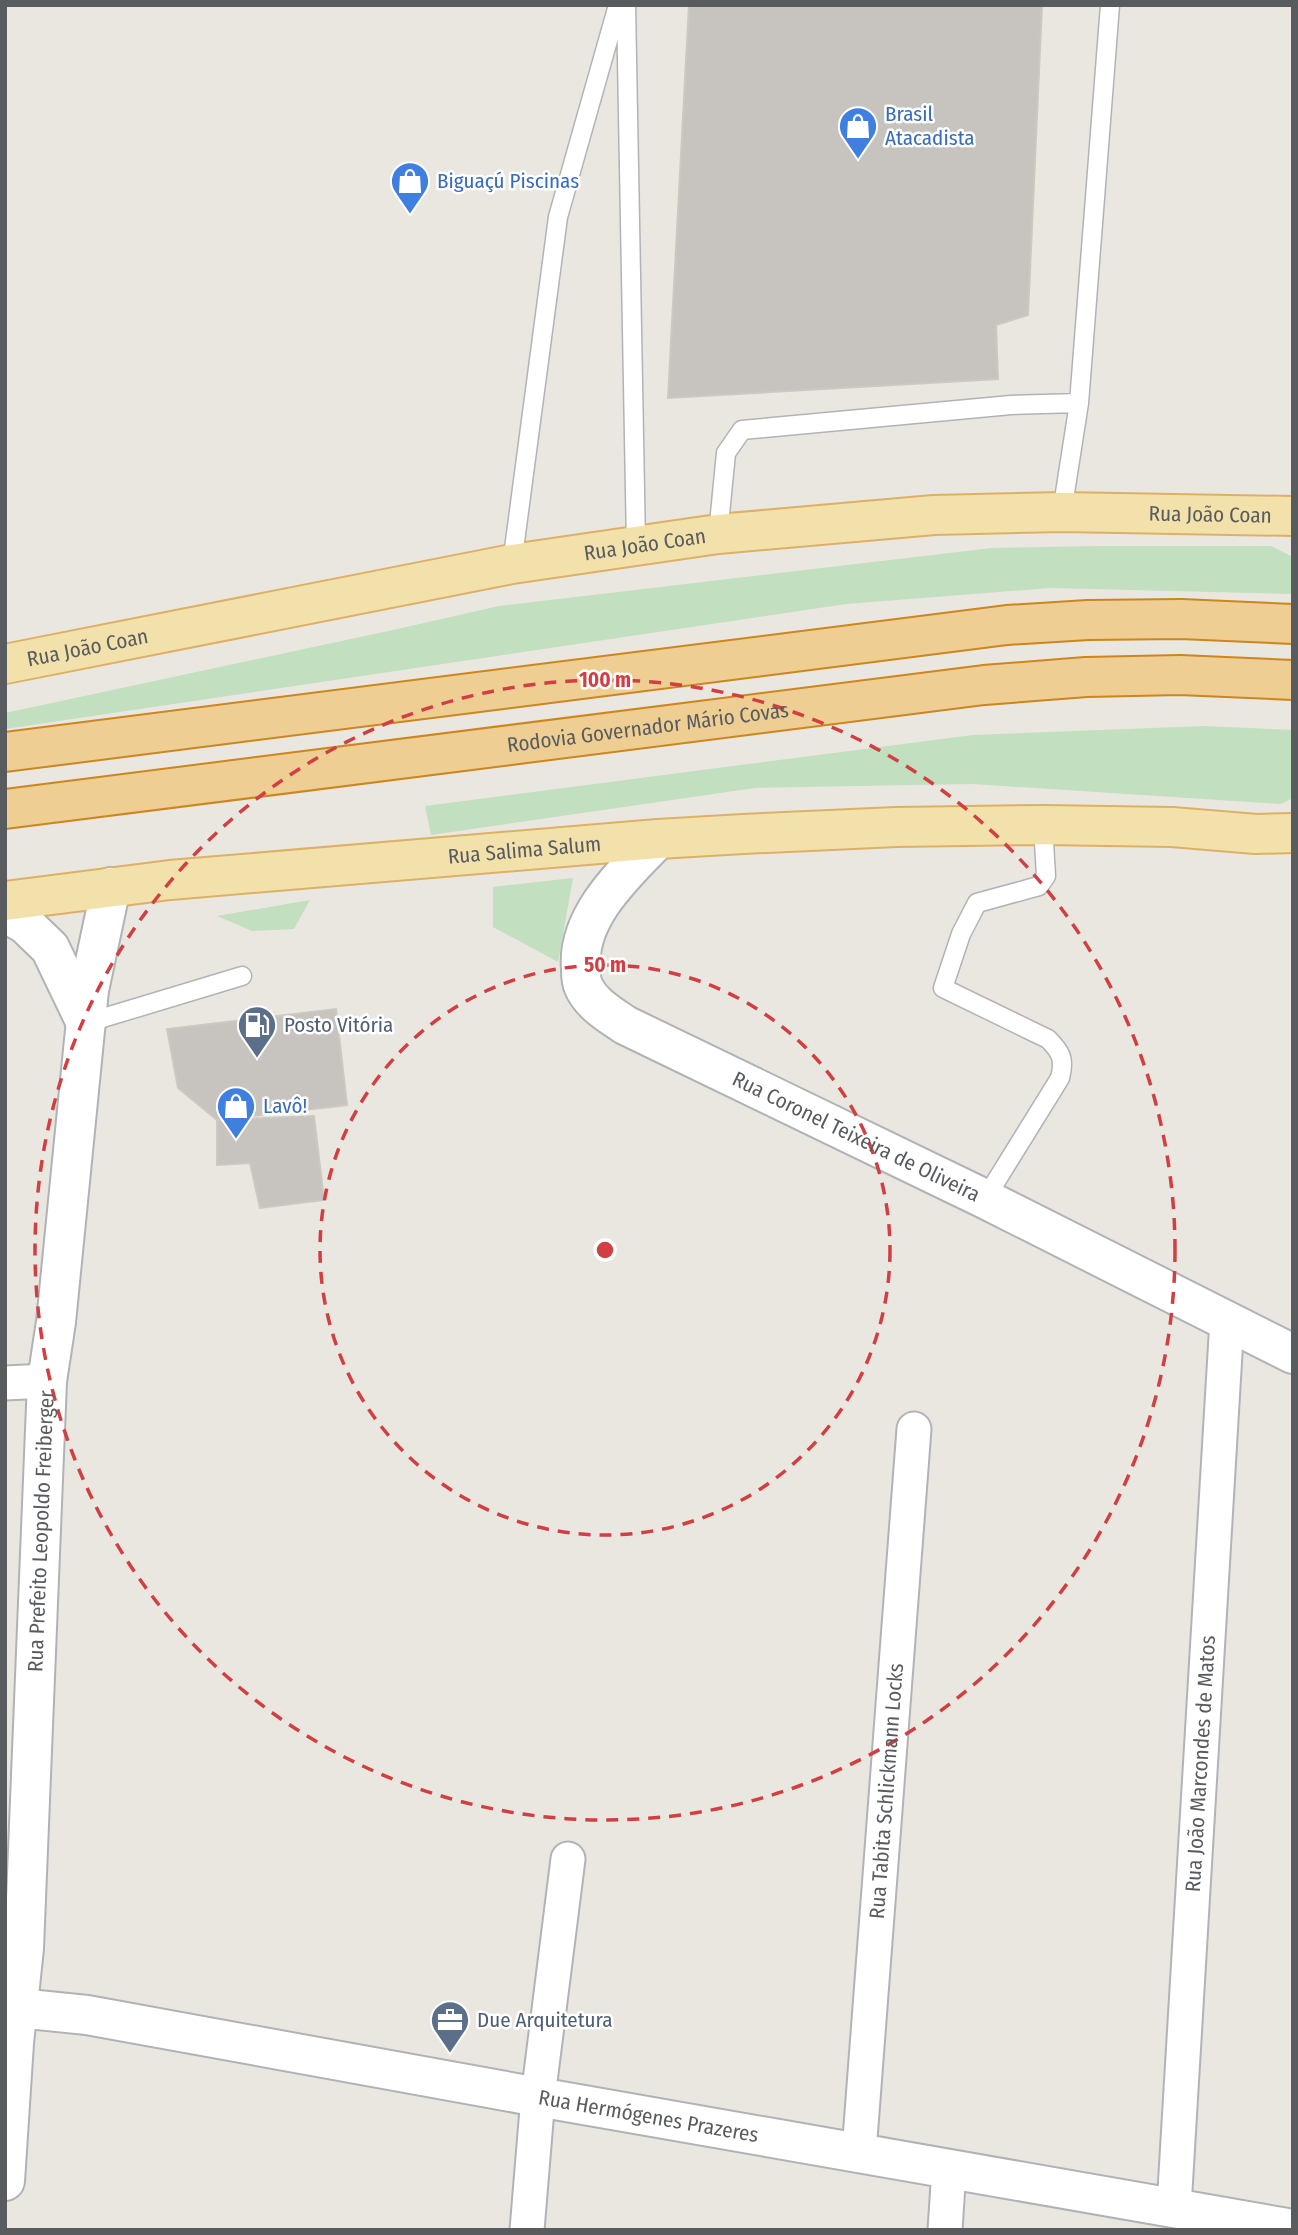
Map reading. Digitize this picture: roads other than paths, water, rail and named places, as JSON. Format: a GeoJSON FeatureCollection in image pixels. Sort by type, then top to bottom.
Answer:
{"type":"FeatureCollection","features":[{"type":"Feature","properties":{"kind":"highway"},"geometry":{"type":"LineString","coordinates":[[5,752],[1007,625],[1088,620],[1293,624]]}},
{"type":"Feature","properties":{"kind":"highway","name":"Rodovia Governador Mário Covas"},"geometry":{"type":"LineString","coordinates":[[5,809],[984,685],[1086,677],[1180,675],[1293,680]]}},
{"type":"Feature","properties":{"kind":"main road","name":"Rua João Coan"},"geometry":{"type":"LineString","coordinates":[[5,664],[512,564],[718,534],[934,515],[1062,512],[1293,516]]}},
{"type":"Feature","properties":{"kind":"main road","name":"Rua Salima Salum"},"geometry":{"type":"LineString","coordinates":[[5,901],[184,879],[658,839],[896,827],[1043,825],[1172,827],[1256,834],[1293,833]]}},
{"type":"Feature","properties":{"kind":"street","name":"Rua Coronel Teixeira de Oliveira"},"geometry":{"type":"LineString","coordinates":[[658,839],[622,877],[588,926],[579,955],[582,984],[600,1008],[625,1025],[985,1199],[1293,1354]]}},
{"type":"Feature","properties":{"kind":"street","name":"Rua Prefeito Leopoldo Freiberger"},"geometry":{"type":"LineString","coordinates":[[5,2181],[14,2043],[12,2006],[24,1934],[47,1381],[57,1322],[89,990],[111,887]]}},
{"type":"Feature","properties":{"kind":"street"},"geometry":{"type":"LineString","coordinates":[[5,913],[25,923],[50,948],[86,1023]]}},
{"type":"Feature","properties":{"kind":"street","name":"Rua João Marcondes de Matos"},"geometry":{"type":"LineString","coordinates":[[1174,2207],[1227,1320]]}},
{"type":"Feature","properties":{"kind":"street"},"geometry":{"type":"LineString","coordinates":[[5,1383],[47,1381]]}},
{"type":"Feature","properties":{"kind":"street","name":"Rua Tabita Schlickmann Locks"},"geometry":{"type":"LineString","coordinates":[[859,2152],[914,1429]]}},
{"type":"Feature","properties":{"kind":"street"},"geometry":{"type":"LineString","coordinates":[[527,2230],[538,2097],[568,1859]]}},
{"type":"Feature","properties":{"kind":"street","name":"Rua Hermógenes Prazeres"},"geometry":{"type":"LineString","coordinates":[[12,2006],[87,2015],[812,2146],[1293,2229]]}},
{"type":"Feature","properties":{"kind":"street"},"geometry":{"type":"LineString","coordinates":[[945,2230],[949,2169]]}},
{"type":"Feature","properties":{"kind":"lane"},"geometry":{"type":"LineString","coordinates":[[512,564],[558,217],[618,5]]}},
{"type":"Feature","properties":{"kind":"lane"},"geometry":{"type":"LineString","coordinates":[[626,5],[636,545]]}},
{"type":"Feature","properties":{"kind":"lane"},"geometry":{"type":"LineString","coordinates":[[1062,512],[1079,403],[1110,5]]}},
{"type":"Feature","properties":{"kind":"lane"},"geometry":{"type":"LineString","coordinates":[[718,534],[726,453],[742,430],[1011,405],[1079,403]]}},
{"type":"Feature","properties":{"kind":"lane"},"geometry":{"type":"LineString","coordinates":[[985,1199],[1060,1078],[1064,1065],[1058,1049],[1048,1039],[943,988],[961,934],[976,903],[1039,886],[1046,876],[1043,825]]}},
{"type":"Feature","properties":{"kind":"lane"},"geometry":{"type":"LineString","coordinates":[[86,1023],[242,976]]}},
{"type":"Feature","properties":{"kind":"place","name":"Brasil Atacadista"},"geometry":{"type":"Point","coordinates":[858,160]}},
{"type":"Feature","properties":{"kind":"place","name":"Biguaçú Piscinas"},"geometry":{"type":"Point","coordinates":[410,215]}},
{"type":"Feature","properties":{"kind":"place","name":"Posto Vitória"},"geometry":{"type":"Point","coordinates":[257,1059]}},
{"type":"Feature","properties":{"kind":"place","name":"Lavô!"},"geometry":{"type":"Point","coordinates":[236,1140]}},
{"type":"Feature","properties":{"kind":"place","name":"Due Arquitetura"},"geometry":{"type":"Point","coordinates":[450,2054]}}]}
